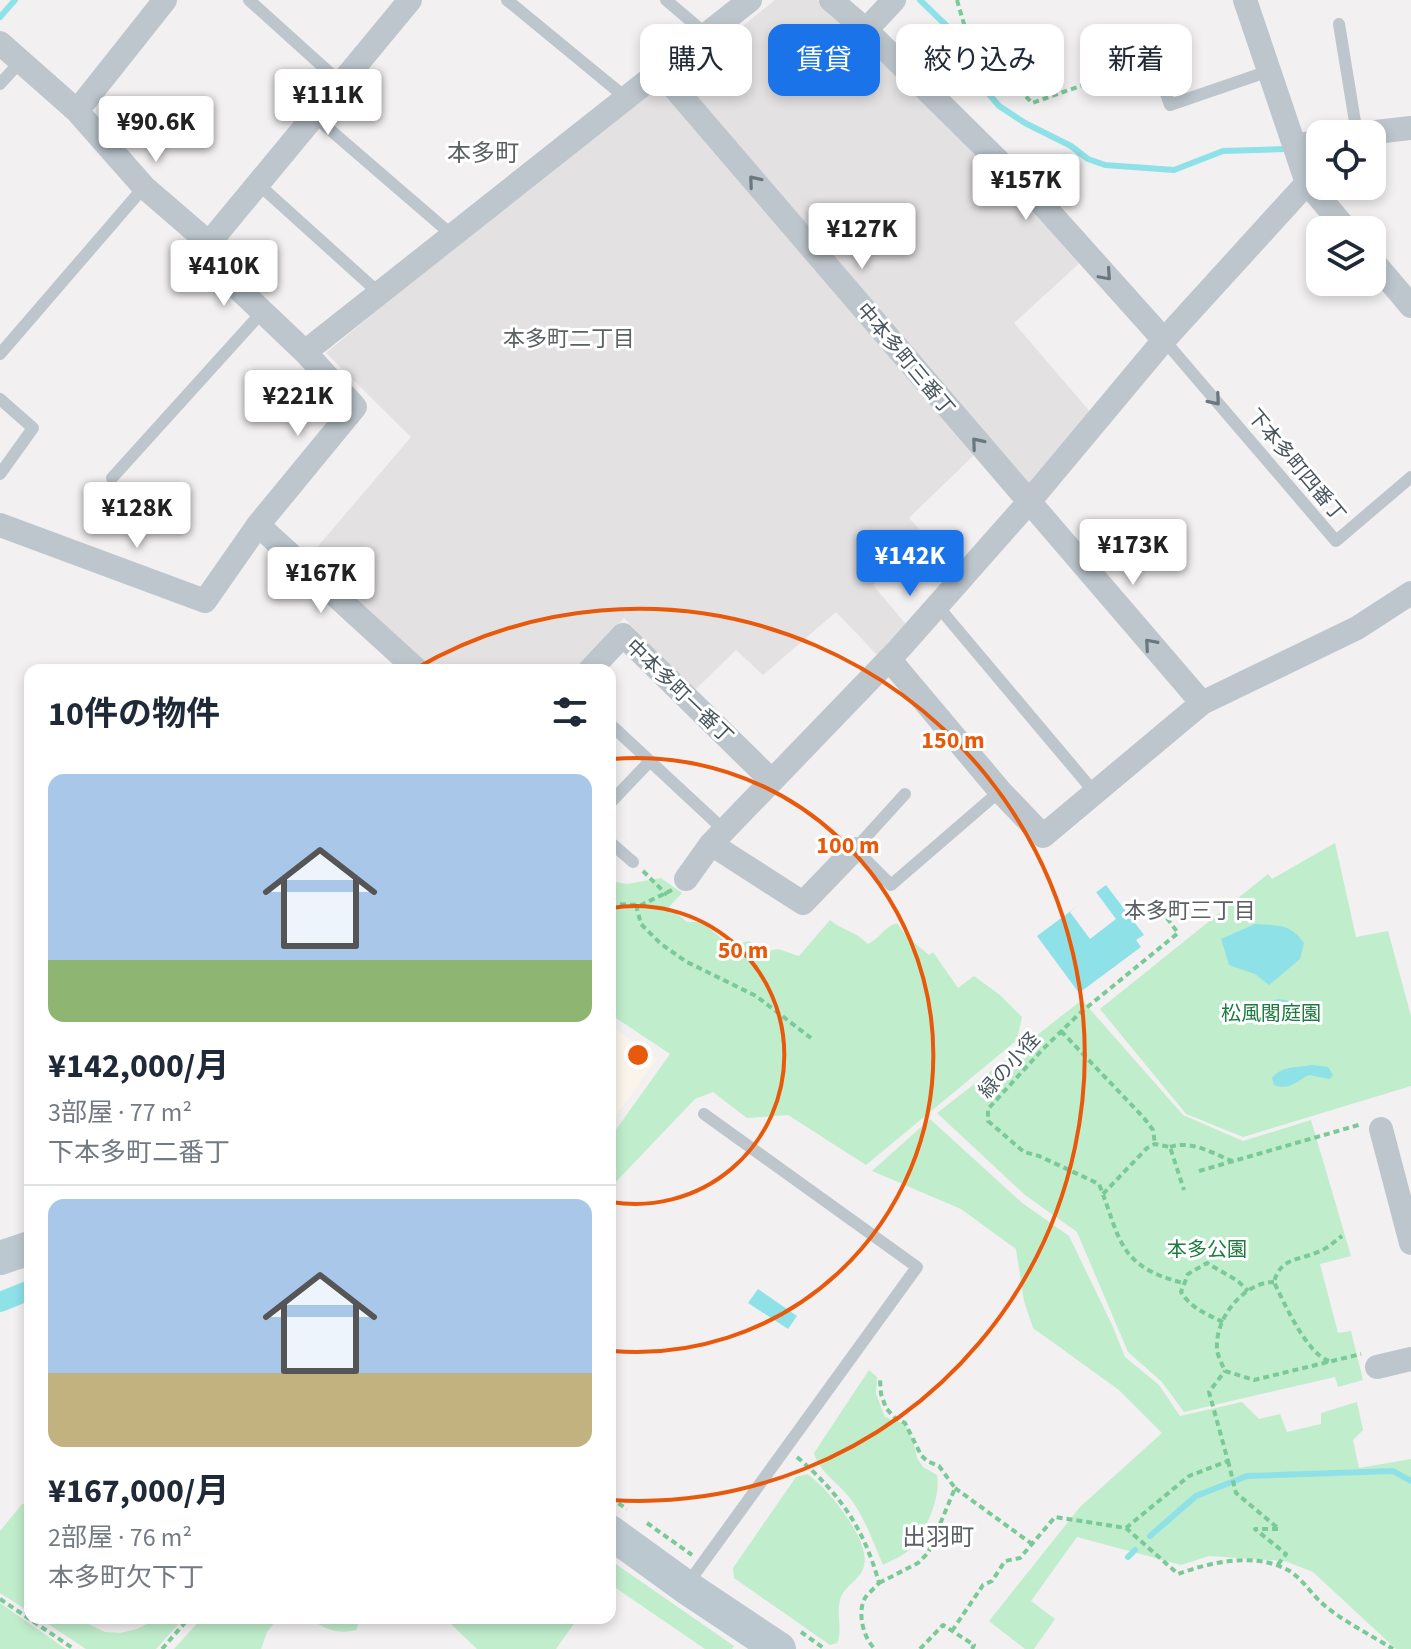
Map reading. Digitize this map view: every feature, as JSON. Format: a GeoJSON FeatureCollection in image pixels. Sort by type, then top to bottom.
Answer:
{"type":"FeatureCollection","features":[{"type":"Feature","properties":{"kind":"street"},"geometry":{"type":"LineString","coordinates":[[77,111],[165,0]]}},
{"type":"Feature","properties":{"kind":"street"},"geometry":{"type":"LineString","coordinates":[[0,525],[205,601],[258,525],[355,407],[305,352],[205,257],[209,243],[410,0]]}},
{"type":"Feature","properties":{"kind":"street"},"geometry":{"type":"LineString","coordinates":[[719,24],[750,0]]}},
{"type":"Feature","properties":{"kind":"street"},"geometry":{"type":"LineString","coordinates":[[831,0],[859,24]]}},
{"type":"Feature","properties":{"kind":"street"},"geometry":{"type":"LineString","coordinates":[[872,24],[894,0]]}},
{"type":"Feature","properties":{"kind":"street"},"geometry":{"type":"LineString","coordinates":[[1245,0],[1306,180]]}},
{"type":"Feature","properties":{"kind":"street"},"geometry":{"type":"LineString","coordinates":[[0,43],[77,111],[144,187],[209,243]]}},
{"type":"Feature","properties":{"kind":"street"},"geometry":{"type":"LineString","coordinates":[[880,44],[1044,206],[1164,340]]}},
{"type":"Feature","properties":{"kind":"street"},"geometry":{"type":"LineString","coordinates":[[305,352],[640,85]]}},
{"type":"Feature","properties":{"kind":"street","name":"中本多町三番丁"},"geometry":{"type":"LineString","coordinates":[[681,96],[1202,703]]}},
{"type":"Feature","properties":{"kind":"street"},"geometry":{"type":"LineString","coordinates":[[1386,131],[1411,128]]}},
{"type":"Feature","properties":{"kind":"street"},"geometry":{"type":"LineString","coordinates":[[1295,146],[1306,144]]}},
{"type":"Feature","properties":{"kind":"street"},"geometry":{"type":"LineString","coordinates":[[686,879],[718,837],[889,659],[1028,503],[1164,340],[1306,184]]}},
{"type":"Feature","properties":{"kind":"street"},"geometry":{"type":"LineString","coordinates":[[1321,200],[1335,216]]}},
{"type":"Feature","properties":{"kind":"street"},"geometry":{"type":"LineString","coordinates":[[1386,277],[1411,306]]}},
{"type":"Feature","properties":{"kind":"street"},"geometry":{"type":"LineString","coordinates":[[258,525],[410,664]]}},
{"type":"Feature","properties":{"kind":"street"},"geometry":{"type":"LineString","coordinates":[[889,659],[1000,791],[1043,836],[1202,703],[1357,628],[1411,593]]}},
{"type":"Feature","properties":{"kind":"street","name":"中本多町一番丁"},"geometry":{"type":"LineString","coordinates":[[596,664],[623,635],[771,780]]}},
{"type":"Feature","properties":{"kind":"street"},"geometry":{"type":"LineString","coordinates":[[718,837],[803,903],[855,849]]}},
{"type":"Feature","properties":{"kind":"street"},"geometry":{"type":"LineString","coordinates":[[1381,1129],[1411,1243]]}},
{"type":"Feature","properties":{"kind":"street"},"geometry":{"type":"LineString","coordinates":[[0,1258],[24,1250]]}},
{"type":"Feature","properties":{"kind":"street"},"geometry":{"type":"LineString","coordinates":[[1377,1367],[1411,1359]]}},
{"type":"Feature","properties":{"kind":"street"},"geometry":{"type":"LineString","coordinates":[[622,1523],[790,1640]]}},
{"type":"Feature","properties":{"kind":"lane"},"geometry":{"type":"LineString","coordinates":[[249,0],[341,83]]}},
{"type":"Feature","properties":{"kind":"lane"},"geometry":{"type":"LineString","coordinates":[[507,0],[625,97]]}},
{"type":"Feature","properties":{"kind":"lane"},"geometry":{"type":"LineString","coordinates":[[666,0],[694,24]]}},
{"type":"Feature","properties":{"kind":"lane"},"geometry":{"type":"LineString","coordinates":[[1339,24],[1356,120]]}},
{"type":"Feature","properties":{"kind":"lane"},"geometry":{"type":"LineString","coordinates":[[0,84],[20,62]]}},
{"type":"Feature","properties":{"kind":"lane"},"geometry":{"type":"LineString","coordinates":[[1167,96],[1170,105],[1269,71]]}},
{"type":"Feature","properties":{"kind":"lane"},"geometry":{"type":"LineString","coordinates":[[314,116],[452,235]]}},
{"type":"Feature","properties":{"kind":"lane"},"geometry":{"type":"LineString","coordinates":[[257,183],[379,293]]}},
{"type":"Feature","properties":{"kind":"lane"},"geometry":{"type":"LineString","coordinates":[[0,354],[144,187]]}},
{"type":"Feature","properties":{"kind":"lane"},"geometry":{"type":"LineString","coordinates":[[112,478],[263,311]]}},
{"type":"Feature","properties":{"kind":"lane","name":"下本多町四番丁"},"geometry":{"type":"LineString","coordinates":[[1164,340],[1336,541],[1411,477]]}},
{"type":"Feature","properties":{"kind":"lane"},"geometry":{"type":"LineString","coordinates":[[0,399],[33,428],[0,474]]}},
{"type":"Feature","properties":{"kind":"lane"},"geometry":{"type":"LineString","coordinates":[[936,604],[1095,793]]}},
{"type":"Feature","properties":{"kind":"lane"},"geometry":{"type":"LineString","coordinates":[[616,730],[650,761],[718,837]]}},
{"type":"Feature","properties":{"kind":"lane"},"geometry":{"type":"LineString","coordinates":[[616,797],[650,761]]}},
{"type":"Feature","properties":{"kind":"lane"},"geometry":{"type":"LineString","coordinates":[[905,794],[855,849],[891,885],[1000,791]]}},
{"type":"Feature","properties":{"kind":"lane"},"geometry":{"type":"LineString","coordinates":[[616,847],[633,862]]}},
{"type":"Feature","properties":{"kind":"lane"},"geometry":{"type":"LineString","coordinates":[[694,1575],[917,1267],[704,1114]]}},
{"type":"Feature","properties":{"kind":"path"},"geometry":{"type":"LineString","coordinates":[[957,0],[964,24],[994,91],[1012,81],[1032,103],[1080,86]]}},
{"type":"Feature","properties":{"kind":"path"},"geometry":{"type":"LineString","coordinates":[[633,862],[667,895]]}},
{"type":"Feature","properties":{"kind":"path"},"geometry":{"type":"LineString","coordinates":[[616,904],[636,905],[667,895],[686,879]]}},
{"type":"Feature","properties":{"kind":"path"},"geometry":{"type":"LineString","coordinates":[[636,905],[641,924],[660,943],[685,961],[756,996],[811,1038]]}},
{"type":"Feature","properties":{"kind":"path","name":"緑の小径"},"geometry":{"type":"LineString","coordinates":[[1103,1194],[1099,1184],[1024,1152],[988,1121],[988,1109],[1061,1031],[1178,933],[1167,918]]}},
{"type":"Feature","properties":{"kind":"path"},"geometry":{"type":"LineString","coordinates":[[1061,1031],[1144,1118],[1153,1130],[1155,1144]]}},
{"type":"Feature","properties":{"kind":"path"},"geometry":{"type":"LineString","coordinates":[[1199,1171],[1372,1121],[1381,1129]]}},
{"type":"Feature","properties":{"kind":"path"},"geometry":{"type":"LineString","coordinates":[[1183,1283],[1141,1267],[1122,1246],[1103,1194],[1147,1148],[1155,1144],[1170,1147],[1195,1145],[1233,1162]]}},
{"type":"Feature","properties":{"kind":"path"},"geometry":{"type":"LineString","coordinates":[[1170,1147],[1184,1190]]}},
{"type":"Feature","properties":{"kind":"path"},"geometry":{"type":"LineString","coordinates":[[1274,1282],[1262,1282],[1248,1291],[1235,1303],[1218,1331],[1216,1350],[1225,1371],[1254,1380],[1331,1361],[1321,1358],[1302,1332],[1274,1282],[1277,1270],[1289,1261],[1321,1251],[1342,1236]]}},
{"type":"Feature","properties":{"kind":"path"},"geometry":{"type":"LineString","coordinates":[[1223,1322],[1194,1308],[1186,1300],[1181,1292],[1188,1274],[1207,1263],[1238,1281],[1248,1291]]}},
{"type":"Feature","properties":{"kind":"path"},"geometry":{"type":"LineString","coordinates":[[1225,1371],[1209,1392],[1236,1493],[1279,1529],[1255,1529],[1286,1554],[1276,1567]]}},
{"type":"Feature","properties":{"kind":"path"},"geometry":{"type":"LineString","coordinates":[[880,1380],[886,1408],[905,1423],[921,1455],[939,1466],[955,1488],[1032,1544]]}},
{"type":"Feature","properties":{"kind":"path"},"geometry":{"type":"LineString","coordinates":[[786,1448],[826,1483],[856,1523],[872,1557],[879,1583]]}},
{"type":"Feature","properties":{"kind":"path"},"geometry":{"type":"LineString","coordinates":[[1126,1528],[1189,1476],[1228,1461]]}},
{"type":"Feature","properties":{"kind":"path"},"geometry":{"type":"LineString","coordinates":[[875,1649],[870,1645],[862,1622],[864,1600],[879,1583],[918,1563],[928,1553],[955,1488]]}},
{"type":"Feature","properties":{"kind":"path"},"geometry":{"type":"LineString","coordinates":[[952,1631],[983,1585],[992,1581],[1005,1561],[1020,1558],[1055,1517],[1126,1528],[1178,1574],[1207,1563],[1241,1560],[1286,1569],[1306,1583],[1324,1604],[1393,1649]]}},
{"type":"Feature","properties":{"kind":"path"},"geometry":{"type":"LineString","coordinates":[[646,1522],[694,1575]]}},
{"type":"Feature","properties":{"kind":"path"},"geometry":{"type":"LineString","coordinates":[[0,1599],[24,1615]]}},
{"type":"Feature","properties":{"kind":"path"},"geometry":{"type":"LineString","coordinates":[[37,1624],[74,1649]]}},
{"type":"Feature","properties":{"kind":"path"},"geometry":{"type":"LineString","coordinates":[[162,1649],[184,1624]]}},
{"type":"Feature","properties":{"kind":"path"},"geometry":{"type":"LineString","coordinates":[[920,1649],[943,1625],[974,1645],[972,1649]]}},
{"type":"Feature","properties":{"kind":"path"},"geometry":{"type":"LineString","coordinates":[[790,1640],[825,1649]]}},
{"type":"Feature","properties":{"kind":"shaded area"},"geometry":{"type":"Polygon","coordinates":[[[775,0],[818,0],[844,24],[768,24],[768,96],[880,96],[880,57],[896,71],[896,96],[923,96],[1083,260],[1014,323],[1091,413],[1027,490],[692,96],[752,96],[752,24],[745,24],[775,0]]]}},
{"type":"Feature","properties":{"kind":"shaded area"},"geometry":{"type":"Polygon","coordinates":[[[640,92],[640,96],[671,96],[976,453],[909,518],[925,535],[873,585],[909,628],[880,658],[836,612],[763,675],[736,650],[695,690],[624,618],[580,664],[423,664],[308,558],[411,437],[326,353],[631,98],[640,92]]]}},
{"type":"Feature","properties":{"kind":"shaded area"},"geometry":{"type":"Polygon","coordinates":[[[616,1029],[657,1059],[616,1116],[616,1029]]]}},
{"type":"Feature","properties":{"kind":"green space","name":"松風閣庭園"},"geometry":{"type":"Polygon","coordinates":[[[1335,843],[1356,937],[1388,931],[1411,1016],[1411,1086],[1243,1137],[1186,1114],[1100,1009],[1268,874],[1272,879],[1335,843]]]}},
{"type":"Feature","properties":{"kind":"green space"},"geometry":{"type":"Polygon","coordinates":[[[661,878],[682,893],[669,907],[687,922],[702,922],[729,945],[749,941],[764,952],[778,949],[799,956],[830,920],[868,944],[897,923],[906,936],[929,955],[933,952],[958,988],[974,976],[1000,995],[1022,1017],[1017,1040],[866,1165],[788,1115],[747,1118],[713,1092],[695,1099],[616,1182],[616,1130],[670,1054],[616,1018],[616,882],[627,884],[661,878]]]}},
{"type":"Feature","properties":{"kind":"green space","name":"本多公園"},"geometry":{"type":"Polygon","coordinates":[[[1082,1000],[1183,1115],[1243,1141],[1311,1120],[1351,1256],[1320,1264],[1338,1333],[1351,1331],[1363,1380],[1338,1387],[1335,1377],[1184,1412],[1162,1382],[1128,1352],[1077,1232],[1025,1195],[937,1113],[1082,1000]]]}},
{"type":"Feature","properties":{"kind":"green space"},"geometry":{"type":"Polygon","coordinates":[[[930,1119],[1021,1202],[1069,1236],[1125,1357],[1159,1385],[1180,1416],[1242,1402],[1259,1419],[1280,1414],[1287,1432],[1321,1424],[1321,1413],[1357,1402],[1363,1430],[1353,1440],[1359,1468],[1411,1459],[1411,1649],[1396,1649],[1313,1572],[1285,1561],[1209,1556],[1181,1565],[1077,1537],[1031,1601],[1055,1619],[1034,1649],[1025,1649],[989,1621],[1080,1507],[1162,1433],[1119,1390],[1033,1328],[1024,1301],[1016,1249],[961,1209],[872,1171],[930,1119]]]}},
{"type":"Feature","properties":{"kind":"green space"},"geometry":{"type":"Polygon","coordinates":[[[869,1370],[877,1377],[876,1394],[885,1417],[905,1424],[917,1458],[923,1467],[937,1475],[938,1484],[931,1514],[917,1541],[901,1556],[883,1565],[860,1513],[820,1465],[814,1453],[869,1370]]]}},
{"type":"Feature","properties":{"kind":"green space"},"geometry":{"type":"Polygon","coordinates":[[[807,1474],[846,1515],[861,1542],[864,1555],[862,1571],[840,1600],[839,1638],[837,1643],[830,1645],[734,1578],[733,1568],[796,1477],[807,1474]]]}},
{"type":"Feature","properties":{"kind":"green space"},"geometry":{"type":"Polygon","coordinates":[[[24,1504],[24,1608],[0,1593],[0,1531],[24,1504]]]}},
{"type":"Feature","properties":{"kind":"green space"},"geometry":{"type":"Polygon","coordinates":[[[616,1564],[734,1646],[732,1649],[705,1649],[616,1588],[616,1564]]]}},
{"type":"Feature","properties":{"kind":"green space"},"geometry":{"type":"Polygon","coordinates":[[[0,1603],[24,1620],[24,1624],[30,1624],[66,1649],[0,1649],[0,1603]]]}},
{"type":"Feature","properties":{"kind":"green space"},"geometry":{"type":"Polygon","coordinates":[[[48,1624],[88,1624],[105,1632],[120,1633],[147,1624],[179,1624],[156,1649],[86,1649],[48,1624]]]}},
{"type":"Feature","properties":{"kind":"green space"},"geometry":{"type":"Polygon","coordinates":[[[197,1624],[273,1624],[261,1649],[174,1649],[197,1624]]]}},
{"type":"Feature","properties":{"kind":"green space"},"geometry":{"type":"Polygon","coordinates":[[[319,1624],[358,1624],[356,1630],[343,1632],[319,1624]]]}},
{"type":"Feature","properties":{"kind":"green space"},"geometry":{"type":"Polygon","coordinates":[[[451,1624],[574,1624],[556,1649],[477,1649],[451,1624]]]}},
{"type":"Feature","properties":{"kind":"water"},"geometry":{"type":"Polygon","coordinates":[[[1106,885],[1144,935],[1136,940],[1141,947],[1079,993],[1037,936],[1106,885]]]}},
{"type":"Feature","properties":{"kind":"water"},"geometry":{"type":"Polygon","coordinates":[[[1255,924],[1288,929],[1304,943],[1300,959],[1269,985],[1255,974],[1229,965],[1221,939],[1255,924]]]}},
{"type":"Feature","properties":{"kind":"water"},"geometry":{"type":"Polygon","coordinates":[[[1278,999],[1292,1001],[1312,1011],[1303,1014],[1304,1019],[1288,1010],[1272,1014],[1265,1010],[1265,1005],[1278,999]]]}},
{"type":"Feature","properties":{"kind":"water"},"geometry":{"type":"Polygon","coordinates":[[[1312,1065],[1328,1067],[1333,1075],[1330,1079],[1309,1075],[1289,1086],[1274,1085],[1272,1078],[1280,1071],[1312,1065]]]}},
{"type":"Feature","properties":{"kind":"water"},"geometry":{"type":"Polygon","coordinates":[[[758,1289],[797,1316],[788,1329],[748,1303],[758,1289]]]}},
{"type":"Feature","properties":{"kind":"pier"},"geometry":{"type":"Polygon","coordinates":[[[1093,892],[1116,919],[1090,939],[1070,912],[1093,892]]]}},
{"type":"Feature","properties":{"kind":"waterway"},"geometry":{"type":"LineString","coordinates":[[0,17],[15,0]]}},
{"type":"Feature","properties":{"kind":"waterway"},"geometry":{"type":"LineString","coordinates":[[920,0],[951,30],[977,80],[999,106],[1071,146],[1088,159],[1105,165],[1174,170],[1223,151],[1286,149]]}},
{"type":"Feature","properties":{"kind":"waterway"},"geometry":{"type":"LineString","coordinates":[[0,1302],[24,1292]]}},
{"type":"Feature","properties":{"kind":"waterway"},"geometry":{"type":"LineString","coordinates":[[1150,1536],[1196,1496],[1247,1476],[1393,1471],[1411,1481]]}},
{"type":"Feature","properties":{"kind":"waterway"},"geometry":{"type":"LineString","coordinates":[[1128,1557],[1135,1550]]}},
{"type":"Feature","properties":{"kind":"district","name":"本多町"},"geometry":{"type":"Point","coordinates":[483,153]}},
{"type":"Feature","properties":{"kind":"district","name":"本多町二丁目"},"geometry":{"type":"Point","coordinates":[569,338]}},
{"type":"Feature","properties":{"kind":"district","name":"本多町三丁目"},"geometry":{"type":"Point","coordinates":[1190,910]}},
{"type":"Feature","properties":{"kind":"district","name":"出羽町"},"geometry":{"type":"Point","coordinates":[938,1537]}}]}
